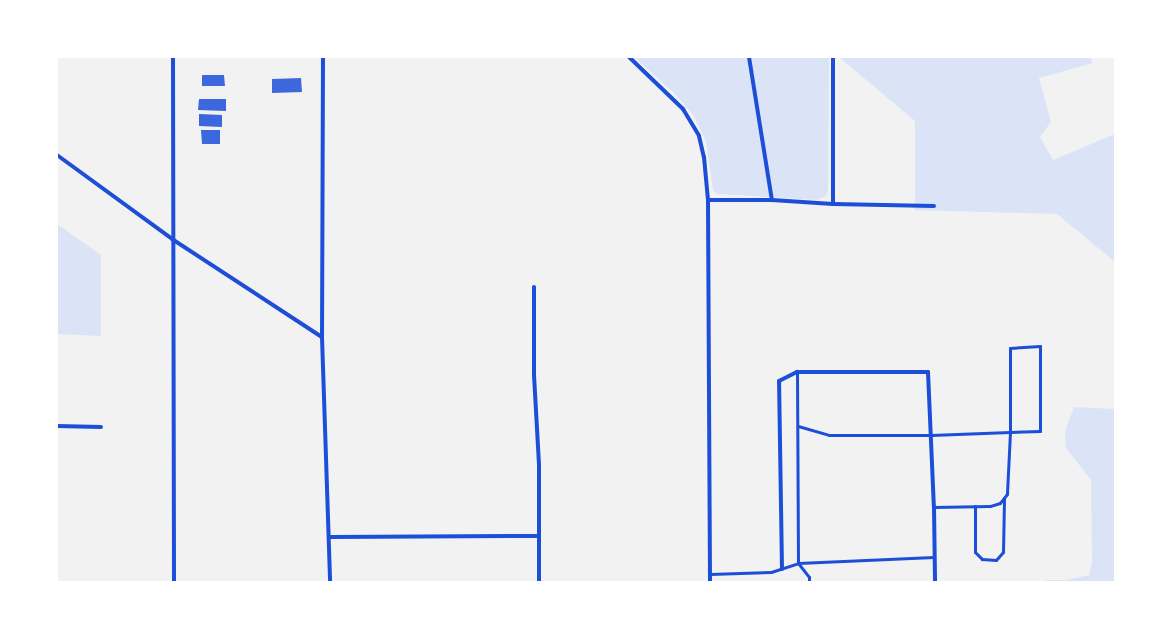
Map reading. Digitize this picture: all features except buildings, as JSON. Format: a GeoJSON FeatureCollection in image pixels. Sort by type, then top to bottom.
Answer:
{"type":"FeatureCollection","features":[{"type":"Feature","properties":{"kind":"street"},"geometry":{"type":"LineString","coordinates":[[173,57],[172,239],[174,582]]}},
{"type":"Feature","properties":{"kind":"street"},"geometry":{"type":"LineString","coordinates":[[323,57],[322,337],[330,537],[330,582]]}},
{"type":"Feature","properties":{"kind":"street"},"geometry":{"type":"LineString","coordinates":[[629,57],[683,110],[699,136],[704,157],[708,200],[710,582]]}},
{"type":"Feature","properties":{"kind":"street"},"geometry":{"type":"LineString","coordinates":[[749,57],[772,200]]}},
{"type":"Feature","properties":{"kind":"street"},"geometry":{"type":"LineString","coordinates":[[832,57],[833,204]]}},
{"type":"Feature","properties":{"kind":"street"},"geometry":{"type":"LineString","coordinates":[[57,155],[172,239],[322,337]]}},
{"type":"Feature","properties":{"kind":"street"},"geometry":{"type":"LineString","coordinates":[[708,200],[772,200],[833,204],[934,206]]}},
{"type":"Feature","properties":{"kind":"street"},"geometry":{"type":"LineString","coordinates":[[534,287],[534,375],[539,465],[540,582]]}},
{"type":"Feature","properties":{"kind":"street"},"geometry":{"type":"LineString","coordinates":[[782,569],[779,381],[797,372],[928,372],[934,507],[935,582]]}},
{"type":"Feature","properties":{"kind":"street"},"geometry":{"type":"LineString","coordinates":[[57,426],[101,427]]}},
{"type":"Feature","properties":{"kind":"street"},"geometry":{"type":"LineString","coordinates":[[330,537],[539,536]]}},
{"type":"Feature","properties":{"kind":"lane"},"geometry":{"type":"LineString","coordinates":[[798,426],[829,435],[931,435],[1010,432],[1040,431],[1040,346],[1010,348],[1010,432],[1007,494],[1000,503],[990,506],[934,507]]}},
{"type":"Feature","properties":{"kind":"lane"},"geometry":{"type":"LineString","coordinates":[[797,372],[798,563],[809,576],[809,582]]}},
{"type":"Feature","properties":{"kind":"lane"},"geometry":{"type":"LineString","coordinates":[[975,506],[975,552],[982,559],[996,560],[1003,552],[1004,498]]}},
{"type":"Feature","properties":{"kind":"lane"},"geometry":{"type":"LineString","coordinates":[[710,574],[755,574],[771,572],[798,563],[934,557]]}},
{"type":"Feature","properties":{"kind":"shaded area"},"geometry":{"type":"Polygon","coordinates":[[[634,57],[829,57],[828,192],[826,196],[817,200],[718,194],[713,191],[706,141],[693,115],[673,92],[634,57]]]}},
{"type":"Feature","properties":{"kind":"shaded area"},"geometry":{"type":"Polygon","coordinates":[[[833,57],[1090,57],[1093,63],[1039,78],[1051,122],[1040,137],[1053,160],[1115,134],[1115,262],[1057,214],[915,210],[915,121],[840,58],[833,57]]]}},
{"type":"Feature","properties":{"kind":"shaded area"},"geometry":{"type":"Polygon","coordinates":[[[57,224],[101,255],[101,336],[57,334],[57,224]]]}},
{"type":"Feature","properties":{"kind":"shaded area"},"geometry":{"type":"Polygon","coordinates":[[[1074,407],[1115,409],[1115,582],[1044,582],[1047,580],[1067,580],[1089,575],[1092,563],[1091,480],[1066,448],[1065,431],[1074,407]]]}}]}
